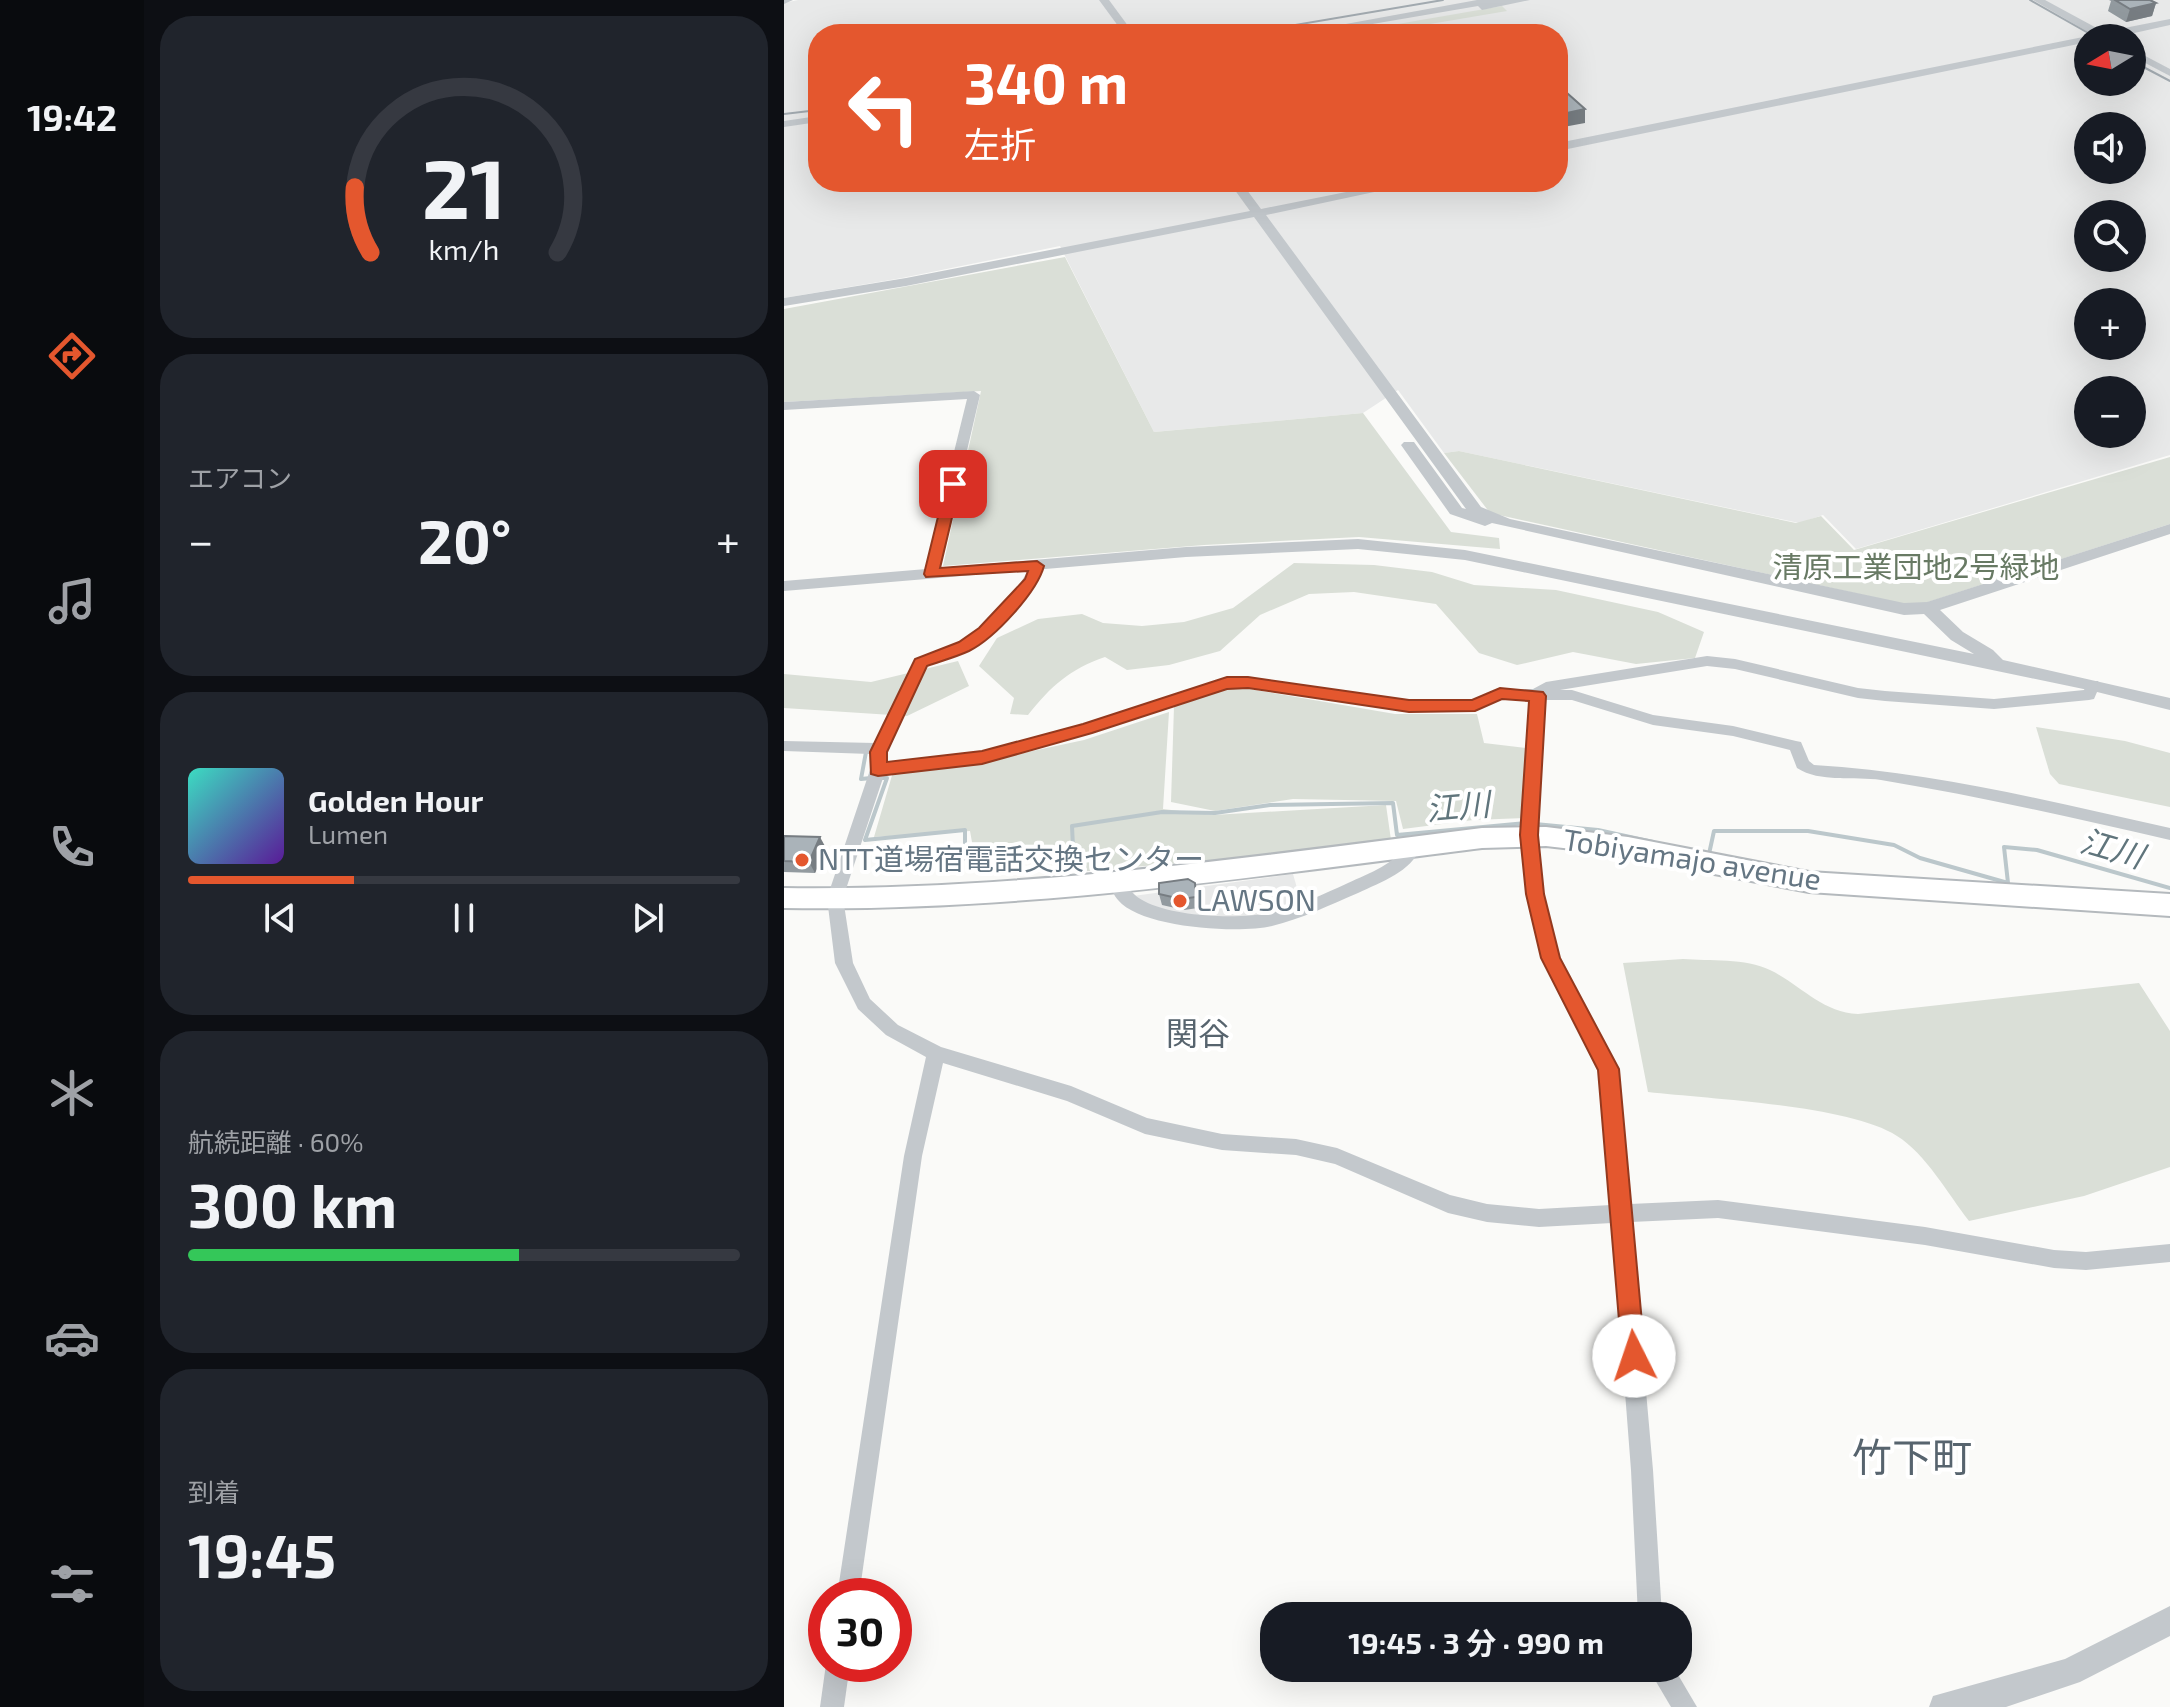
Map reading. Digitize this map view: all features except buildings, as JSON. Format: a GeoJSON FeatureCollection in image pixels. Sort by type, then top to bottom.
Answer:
{"type":"FeatureCollection","features":[{"type":"Feature","properties":{"kind":"highway","name":"Tobiyamajo avenue"},"geometry":{"type":"LineString","coordinates":[[784,898],[965,896],[1117,884],[1413,846],[1529,835],[1612,845],[1714,868],[1796,881],[2170,905]]}},
{"type":"Feature","properties":{"kind":"street"},"geometry":{"type":"LineString","coordinates":[[1093,0],[1110,24]]}},
{"type":"Feature","properties":{"kind":"street"},"geometry":{"type":"LineString","coordinates":[[1104,0],[1122,24]]}},
{"type":"Feature","properties":{"kind":"street"},"geometry":{"type":"LineString","coordinates":[[1355,24],[1495,0]]}},
{"type":"Feature","properties":{"kind":"street"},"geometry":{"type":"LineString","coordinates":[[1386,24],[1525,0]]}},
{"type":"Feature","properties":{"kind":"street"},"geometry":{"type":"LineString","coordinates":[[2038,0],[2075,24]]}},
{"type":"Feature","properties":{"kind":"street"},"geometry":{"type":"LineString","coordinates":[[2146,29],[2170,25]]}},
{"type":"Feature","properties":{"kind":"street"},"geometry":{"type":"LineString","coordinates":[[2146,32],[2170,25]]}},
{"type":"Feature","properties":{"kind":"street"},"geometry":{"type":"LineString","coordinates":[[1568,148],[2074,43]]}},
{"type":"Feature","properties":{"kind":"street"},"geometry":{"type":"LineString","coordinates":[[1568,148],[2074,48]]}},
{"type":"Feature","properties":{"kind":"street"},"geometry":{"type":"LineString","coordinates":[[2146,60],[2170,73]]}},
{"type":"Feature","properties":{"kind":"street"},"geometry":{"type":"LineString","coordinates":[[784,121],[808,118]]}},
{"type":"Feature","properties":{"kind":"street"},"geometry":{"type":"LineString","coordinates":[[1232,192],[1252,212]]}},
{"type":"Feature","properties":{"kind":"street"},"geometry":{"type":"LineString","coordinates":[[1241,192],[1451,505],[1456,511],[1480,521],[1505,523],[1904,609],[1928,608],[2170,529]]}},
{"type":"Feature","properties":{"kind":"street"},"geometry":{"type":"LineString","coordinates":[[784,302],[953,273],[1342,192]]}},
{"type":"Feature","properties":{"kind":"street"},"geometry":{"type":"LineString","coordinates":[[1252,212],[1361,192]]}},
{"type":"Feature","properties":{"kind":"street"},"geometry":{"type":"LineString","coordinates":[[784,406],[974,395],[931,574]]}},
{"type":"Feature","properties":{"kind":"street"},"geometry":{"type":"LineString","coordinates":[[784,586],[1186,552],[1358,544],[1496,561],[2093,685],[2170,704]]}},
{"type":"Feature","properties":{"kind":"street"},"geometry":{"type":"LineString","coordinates":[[1037,566],[1032,580],[985,632],[965,646],[920,663],[878,752],[878,770],[835,898],[844,963],[864,1004],[892,1030],[936,1053],[1071,1094],[1145,1126],[1222,1142],[1296,1147],[1337,1156],[1468,1210],[1539,1218],[1718,1209],[1925,1236],[2054,1259],[2086,1261],[2170,1253]]}},
{"type":"Feature","properties":{"kind":"street"},"geometry":{"type":"LineString","coordinates":[[1928,608],[1957,636],[1987,654],[1998,666]]}},
{"type":"Feature","properties":{"kind":"street"},"geometry":{"type":"LineString","coordinates":[[1649,1602],[1623,1212],[1609,1069],[1551,958],[1535,894],[1529,835],[1538,696],[1546,687],[1707,661],[1735,664],[1858,693],[1994,704],[2089,695],[2093,685]]}},
{"type":"Feature","properties":{"kind":"street"},"geometry":{"type":"LineString","coordinates":[[878,770],[982,758],[1086,729],[1227,683],[1248,682],[1409,706],[1475,705],[1500,694],[1572,695],[1653,720],[1772,739],[1796,746],[1802,764],[1811,770],[1876,774],[1999,796],[2170,834]]}},
{"type":"Feature","properties":{"kind":"street"},"geometry":{"type":"LineString","coordinates":[[784,746],[871,747],[878,752]]}},
{"type":"Feature","properties":{"kind":"street"},"geometry":{"type":"LineString","coordinates":[[1117,884],[1127,900],[1153,912],[1189,919],[1242,923],[1291,913],[1335,894],[1392,868],[1408,857],[1413,846]]}},
{"type":"Feature","properties":{"kind":"street"},"geometry":{"type":"LineString","coordinates":[[851,1578],[913,1156],[936,1053]]}},
{"type":"Feature","properties":{"kind":"street"},"geometry":{"type":"LineString","coordinates":[[1944,1707],[1981,1700],[2070,1672],[2170,1620]]}},
{"type":"Feature","properties":{"kind":"street"},"geometry":{"type":"LineString","coordinates":[[832,1707],[835,1682]]}},
{"type":"Feature","properties":{"kind":"street"},"geometry":{"type":"LineString","coordinates":[[1669,1682],[1685,1707]]}},
{"type":"Feature","properties":{"kind":"shaded area"},"geometry":{"type":"Polygon","coordinates":[[[798,0],[2170,0],[2170,455],[1856,549],[1823,515],[1799,523],[1459,451],[1444,453],[1398,390],[1363,413],[1154,432],[1060,246],[784,298],[784,3],[798,0]]]}},
{"type":"Feature","properties":{"kind":"shaded area"},"geometry":{"type":"Polygon","coordinates":[[[1293,874],[1301,902],[1252,917],[1199,924],[1126,897],[1293,874]]]}},
{"type":"Feature","properties":{"kind":"green space"},"geometry":{"type":"Polygon","coordinates":[[[1502,6],[1507,11],[1430,24],[1398,24],[1502,6]]]}},
{"type":"Feature","properties":{"kind":"green space"},"geometry":{"type":"Polygon","coordinates":[[[1065,257],[1154,432],[1363,413],[1451,532],[1499,538],[1500,549],[1359,537],[1204,545],[943,566],[981,391],[784,402],[784,309],[1065,257]]]}},
{"type":"Feature","properties":{"kind":"green space","name":"清原工業団地2号緑地"},"geometry":{"type":"Polygon","coordinates":[[[1459,451],[1796,523],[1821,516],[1854,550],[2170,457],[2170,524],[1922,604],[1900,603],[1490,513],[1444,453],[1459,451]]]}},
{"type":"Feature","properties":{"kind":"green space"},"geometry":{"type":"Polygon","coordinates":[[[1294,563],[1374,565],[1432,572],[1474,585],[1556,590],[1658,612],[1704,632],[1695,658],[1636,664],[1573,652],[1517,665],[1479,653],[1436,604],[1354,592],[1309,594],[1260,615],[1220,651],[1169,665],[1127,670],[1105,657],[1081,667],[1045,695],[1028,715],[1010,714],[1014,698],[979,666],[997,638],[1038,619],[1082,614],[1103,623],[1142,626],[1184,622],[1233,608],[1294,563]]]}},
{"type":"Feature","properties":{"kind":"green space"},"geometry":{"type":"Polygon","coordinates":[[[958,661],[969,686],[907,716],[784,708],[784,674],[871,682],[958,661]]]}},
{"type":"Feature","properties":{"kind":"green space"},"geometry":{"type":"Polygon","coordinates":[[[1233,686],[1395,714],[1477,714],[1484,743],[1527,748],[1525,818],[1473,820],[1403,829],[1396,801],[1293,799],[1215,811],[1171,802],[1174,706],[1233,686]]]}},
{"type":"Feature","properties":{"kind":"green space"},"geometry":{"type":"Polygon","coordinates":[[[1169,712],[1163,809],[1213,815],[1386,805],[1391,840],[1293,853],[1077,872],[1077,845],[1025,846],[974,853],[970,831],[874,837],[893,772],[980,762],[1084,740],[1169,712]]]}},
{"type":"Feature","properties":{"kind":"green space"},"geometry":{"type":"Polygon","coordinates":[[[2036,727],[2125,741],[2170,753],[2170,807],[2059,784],[2050,774],[2036,727]]]}},
{"type":"Feature","properties":{"kind":"green space"},"geometry":{"type":"Polygon","coordinates":[[[1683,959],[1760,966],[1822,1003],[1858,1014],[2139,983],[2170,1031],[2170,1167],[2084,1196],[1969,1221],[1918,1153],[1897,1136],[1875,1125],[1813,1110],[1648,1092],[1623,963],[1683,959]]]}},
{"type":"Feature","properties":{"kind":"waterway","name":"江川"},"geometry":{"type":"LineString","coordinates":[[866,752],[861,779],[871,778]]}},
{"type":"Feature","properties":{"kind":"waterway","name":"江川"},"geometry":{"type":"LineString","coordinates":[[880,778],[887,778],[865,840],[965,830],[965,859],[1019,850],[1073,847],[1072,826],[1162,812],[1215,813],[1270,805],[1393,803],[1397,835],[1527,823]]}},
{"type":"Feature","properties":{"kind":"waterway","name":"江川"},"geometry":{"type":"LineString","coordinates":[[1535,824],[1598,830],[1653,842]]}},
{"type":"Feature","properties":{"kind":"waterway","name":"江川"},"geometry":{"type":"LineString","coordinates":[[1709,854],[1714,831],[1808,831],[1894,845],[1920,858],[2008,883],[2004,847],[2037,850],[2170,888]]}},
{"type":"Feature","properties":{"kind":"tram line"},"geometry":{"type":"LineString","coordinates":[[1301,24],[1443,0]]}},
{"type":"Feature","properties":{"kind":"tram line"},"geometry":{"type":"LineString","coordinates":[[2030,0],[2074,25]]}},
{"type":"Feature","properties":{"kind":"tram line"},"geometry":{"type":"LineString","coordinates":[[2146,68],[2170,81]]}},
{"type":"Feature","properties":{"kind":"tram line"},"geometry":{"type":"LineString","coordinates":[[784,114],[808,111]]}},
{"type":"Feature","properties":{"kind":"place","name":"NTT道場宿電話交換センター"},"geometry":{"type":"Point","coordinates":[802,860]}},
{"type":"Feature","properties":{"kind":"place","name":"LAWSON"},"geometry":{"type":"Point","coordinates":[1180,901]}},
{"type":"Feature","properties":{"kind":"district","name":"関谷"},"geometry":{"type":"Point","coordinates":[1198,1034]}},
{"type":"Feature","properties":{"kind":"district","name":"竹下町"},"geometry":{"type":"Point","coordinates":[1912,1458]}},
{"type":"Feature","properties":{"kind":"route"},"geometry":{"type":"LineString","coordinates":[[953,484],[931,574],[1037,566],[1032,580],[985,632],[965,646],[920,663],[878,752],[878,770],[982,758],[1086,729],[1227,683],[1248,682],[1409,706],[1475,705],[1488,702],[1500,694],[1538,696],[1529,835],[1535,894],[1551,958],[1609,1069],[1634,1356]]}}]}
